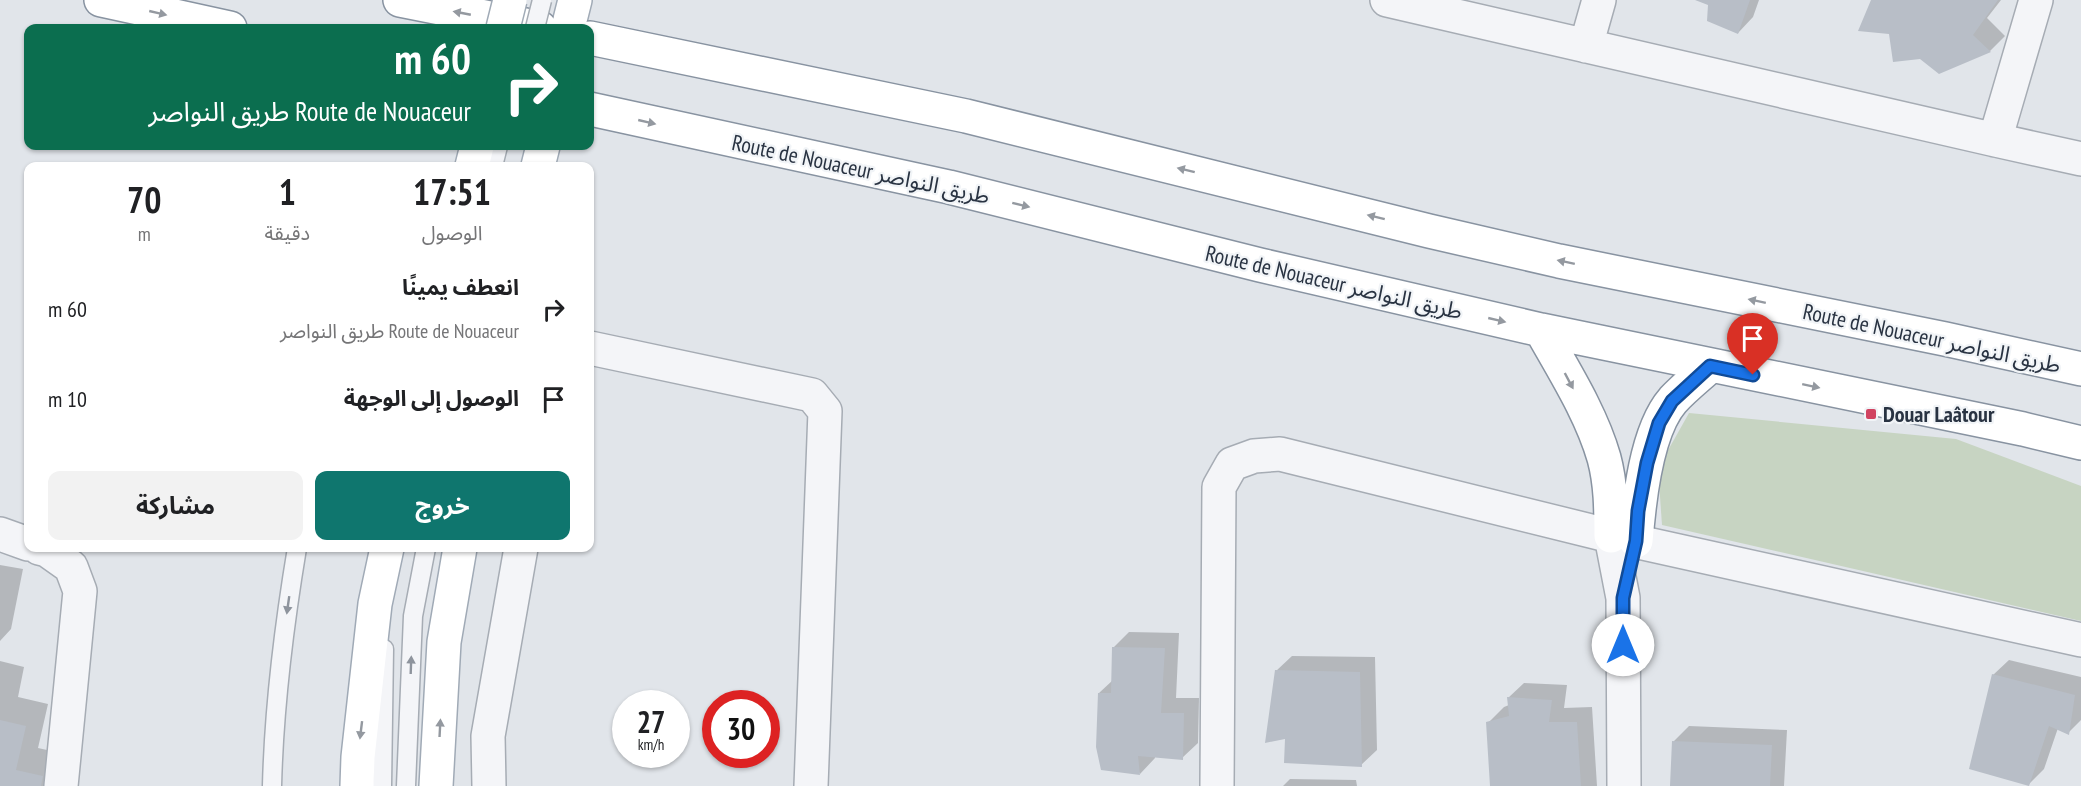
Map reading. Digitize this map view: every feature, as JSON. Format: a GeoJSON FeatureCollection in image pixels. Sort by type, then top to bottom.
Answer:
{"type":"FeatureCollection","features":[{"type":"Feature","properties":{"kind":"main road"},"geometry":{"type":"LineString","coordinates":[[101,0],[212,24]]}},
{"type":"Feature","properties":{"kind":"main road"},"geometry":{"type":"LineString","coordinates":[[401,0],[520,24]]}},
{"type":"Feature","properties":{"kind":"main road"},"geometry":{"type":"LineString","coordinates":[[504,24],[510,0]]}},
{"type":"Feature","properties":{"kind":"main road"},"geometry":{"type":"LineString","coordinates":[[569,24],[575,0]]}},
{"type":"Feature","properties":{"kind":"main road","name":"Route de Nouaceur طريق النواصر"},"geometry":{"type":"LineString","coordinates":[[594,39],[966,116],[1548,258],[2081,369]]}},
{"type":"Feature","properties":{"kind":"main road","name":"Route de Nouaceur طريق النواصر"},"geometry":{"type":"LineString","coordinates":[[594,110],[949,187],[1260,265],[1541,330],[2023,429],[2081,443]]}},
{"type":"Feature","properties":{"kind":"main road"},"geometry":{"type":"LineString","coordinates":[[1541,330],[1590,422],[1604,459],[1611,501],[1624,539]]}},
{"type":"Feature","properties":{"kind":"main road"},"geometry":{"type":"LineString","coordinates":[[1624,539],[1638,511],[1647,463],[1659,423],[1672,401],[1710,366]]}},
{"type":"Feature","properties":{"kind":"main road"},"geometry":{"type":"LineString","coordinates":[[357,786],[358,757],[375,604],[386,552]]}},
{"type":"Feature","properties":{"kind":"main road"},"geometry":{"type":"LineString","coordinates":[[436,786],[444,642],[459,552]]}},
{"type":"Feature","properties":{"kind":"street"},"geometry":{"type":"LineString","coordinates":[[1387,0],[2081,159]]}},
{"type":"Feature","properties":{"kind":"street"},"geometry":{"type":"LineString","coordinates":[[1586,46],[1599,0]]}},
{"type":"Feature","properties":{"kind":"street"},"geometry":{"type":"LineString","coordinates":[[1995,140],[2036,0]]}},
{"type":"Feature","properties":{"kind":"street"},"geometry":{"type":"LineString","coordinates":[[594,349],[812,395],[825,411],[811,786]]}},
{"type":"Feature","properties":{"kind":"street"},"geometry":{"type":"LineString","coordinates":[[1217,786],[1219,487],[1232,464],[1254,456],[1280,454],[1624,539],[2081,640]]}},
{"type":"Feature","properties":{"kind":"street"},"geometry":{"type":"LineString","coordinates":[[0,534],[24,543]]}},
{"type":"Feature","properties":{"kind":"street"},"geometry":{"type":"LineString","coordinates":[[1624,539],[1624,786]]}},
{"type":"Feature","properties":{"kind":"street"},"geometry":{"type":"LineString","coordinates":[[50,552],[71,567],[80,591],[61,786]]}},
{"type":"Feature","properties":{"kind":"street"},"geometry":{"type":"LineString","coordinates":[[489,786],[488,736],[520,552]]}},
{"type":"Feature","properties":{"kind":"lane"},"geometry":{"type":"LineString","coordinates":[[524,24],[529,0]]}},
{"type":"Feature","properties":{"kind":"lane"},"geometry":{"type":"LineString","coordinates":[[536,24],[542,0]]}},
{"type":"Feature","properties":{"kind":"lane"},"geometry":{"type":"LineString","coordinates":[[272,786],[272,750],[287,608],[296,552]]}},
{"type":"Feature","properties":{"kind":"lane"},"geometry":{"type":"LineString","coordinates":[[382,786],[385,614],[400,552]]}},
{"type":"Feature","properties":{"kind":"lane"},"geometry":{"type":"LineString","coordinates":[[406,786],[412,616],[425,552]]}},
{"type":"Feature","properties":{"kind":"green space"},"geometry":{"type":"Polygon","coordinates":[[[1689,413],[1956,439],[2081,486],[2081,621],[1662,525],[1658,468],[1689,413]]]}},
{"type":"Feature","properties":{"kind":"building"},"geometry":{"type":"Polygon","coordinates":[[[1695,0],[1750,0],[1738,34],[1707,21],[1708,5],[1695,0]]]}},
{"type":"Feature","properties":{"kind":"building"},"geometry":{"type":"Polygon","coordinates":[[[1871,0],[1998,0],[1973,35],[1991,52],[1939,74],[1920,59],[1893,62],[1889,34],[1858,31],[1871,0]]]}},
{"type":"Feature","properties":{"kind":"building"},"geometry":{"type":"Polygon","coordinates":[[[1112,647],[1165,648],[1161,713],[1184,713],[1183,760],[1138,756],[1140,775],[1101,770],[1096,747],[1098,693],[1111,693],[1112,647]]]}},
{"type":"Feature","properties":{"kind":"building"},"geometry":{"type":"Polygon","coordinates":[[[1275,670],[1360,672],[1362,767],[1284,763],[1285,739],[1265,743],[1275,670]]]}},
{"type":"Feature","properties":{"kind":"building"},"geometry":{"type":"Polygon","coordinates":[[[1992,674],[2075,695],[2069,735],[2049,726],[2029,786],[1969,769],[1992,674]]]}},
{"type":"Feature","properties":{"kind":"building"},"geometry":{"type":"Polygon","coordinates":[[[1507,697],[1552,700],[1549,722],[1577,722],[1581,786],[1490,786],[1486,722],[1509,716],[1507,697]]]}},
{"type":"Feature","properties":{"kind":"building"},"geometry":{"type":"Polygon","coordinates":[[[0,720],[26,726],[16,770],[43,776],[41,786],[0,786],[0,720]]]}},
{"type":"Feature","properties":{"kind":"building"},"geometry":{"type":"Polygon","coordinates":[[[1672,741],[1772,745],[1770,786],[1670,786],[1672,741]]]}},
{"type":"Feature","properties":{"kind":"place","name":"Douar Laâtour"},"geometry":{"type":"Point","coordinates":[1871,414]}},
{"type":"Feature","properties":{"kind":"route"},"geometry":{"type":"LineString","coordinates":[[1623,645],[1623,598],[1636,541],[1638,511],[1647,463],[1659,423],[1672,401],[1710,366],[1753,375]]}}]}
